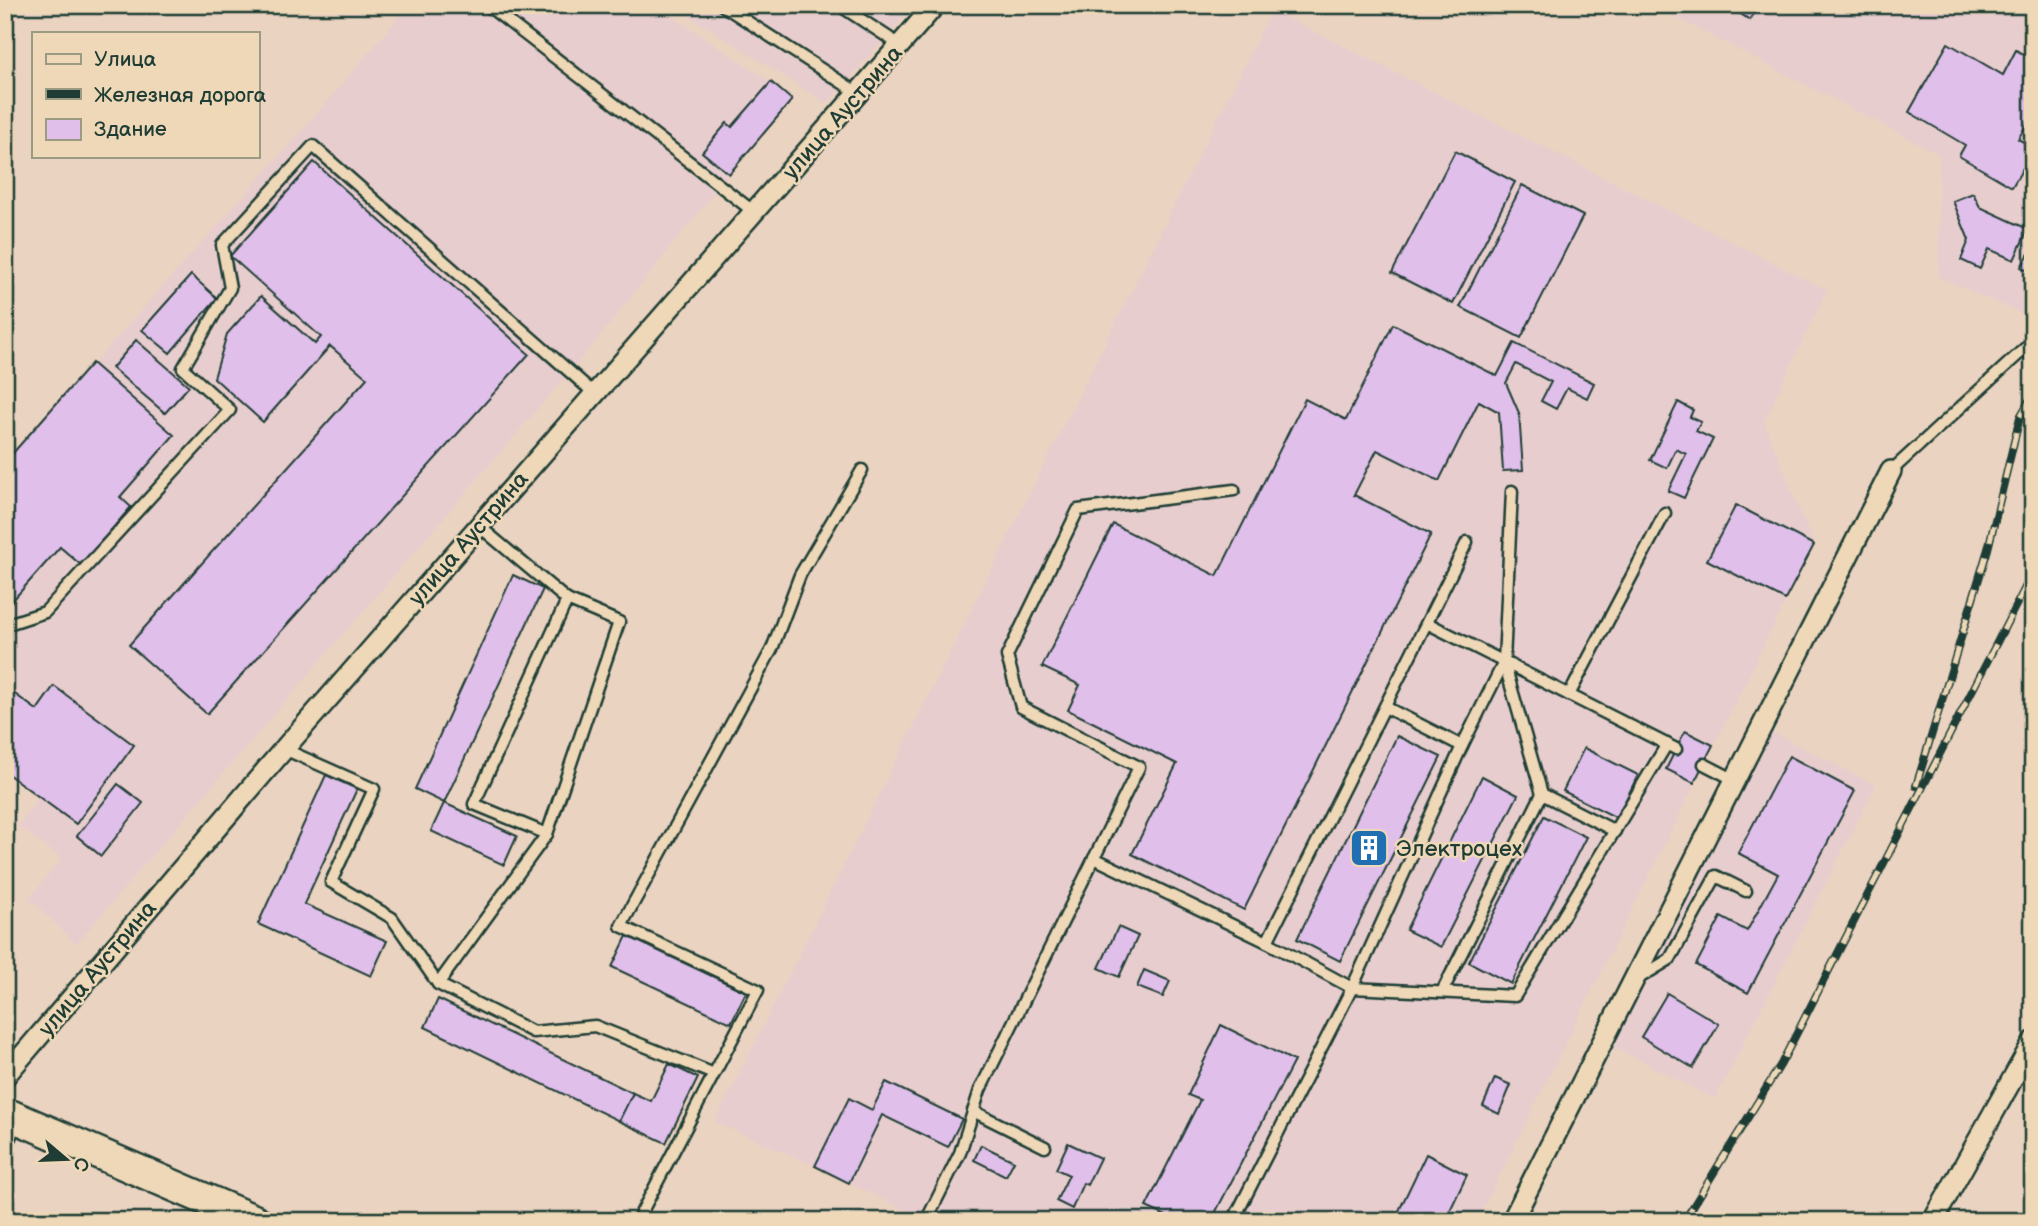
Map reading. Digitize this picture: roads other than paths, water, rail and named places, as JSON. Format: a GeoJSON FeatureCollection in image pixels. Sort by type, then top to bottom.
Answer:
{"type":"FeatureCollection","features":[{"type":"Feature","properties":{"kind":"main road"},"geometry":{"type":"LineString","coordinates":[[11,1116],[221,1210],[256,1221]]}},
{"type":"Feature","properties":{"kind":"street","name":"улица Аустрина"},"geometry":{"type":"LineString","coordinates":[[5,1076],[284,748],[935,5]]}},
{"type":"Feature","properties":{"kind":"street"},"geometry":{"type":"LineString","coordinates":[[1512,1221],[1891,471]]}},
{"type":"Feature","properties":{"kind":"street"},"geometry":{"type":"LineString","coordinates":[[1933,1221],[2033,1042]]}},
{"type":"Feature","properties":{"kind":"lane"},"geometry":{"type":"LineString","coordinates":[[487,5],[754,212]]}},
{"type":"Feature","properties":{"kind":"lane"},"geometry":{"type":"LineString","coordinates":[[722,5],[858,93]]}},
{"type":"Feature","properties":{"kind":"lane"},"geometry":{"type":"LineString","coordinates":[[839,5],[900,45]]}},
{"type":"Feature","properties":{"kind":"lane"},"geometry":{"type":"LineString","coordinates":[[5,625],[45,612],[230,410],[183,368],[230,288],[222,245],[313,146],[595,394]]}},
{"type":"Feature","properties":{"kind":"lane"},"geometry":{"type":"LineString","coordinates":[[1891,471],[2033,341]]}},
{"type":"Feature","properties":{"kind":"lane"},"geometry":{"type":"LineString","coordinates":[[637,1221],[758,990],[621,926],[772,649],[800,575],[862,470]]}},
{"type":"Feature","properties":{"kind":"lane"},"geometry":{"type":"LineString","coordinates":[[926,1221],[960,1153],[980,1090],[1139,767],[1021,707],[1007,656],[1077,510],[1234,490]]}},
{"type":"Feature","properties":{"kind":"lane"},"geometry":{"type":"LineString","coordinates":[[1442,992],[1542,794],[1504,662],[1512,491]]}},
{"type":"Feature","properties":{"kind":"lane"},"geometry":{"type":"LineString","coordinates":[[1569,695],[1665,513]]}},
{"type":"Feature","properties":{"kind":"lane"},"geometry":{"type":"LineString","coordinates":[[438,984],[547,834],[619,622],[568,600],[479,526]]}},
{"type":"Feature","properties":{"kind":"lane"},"geometry":{"type":"LineString","coordinates":[[1267,942],[1467,542]]}},
{"type":"Feature","properties":{"kind":"lane"},"geometry":{"type":"LineString","coordinates":[[547,834],[474,804],[568,600]]}},
{"type":"Feature","properties":{"kind":"lane"},"geometry":{"type":"LineString","coordinates":[[1094,858],[1267,942],[1352,988],[1515,996],[1615,831],[1672,747],[1427,623]]}},
{"type":"Feature","properties":{"kind":"lane"},"geometry":{"type":"LineString","coordinates":[[1233,1221],[1352,988],[1462,746],[1504,662]]}},
{"type":"Feature","properties":{"kind":"lane"},"geometry":{"type":"LineString","coordinates":[[1385,707],[1462,746]]}},
{"type":"Feature","properties":{"kind":"lane"},"geometry":{"type":"LineString","coordinates":[[284,748],[373,789],[331,882],[392,918],[438,984],[533,1032],[595,1026],[714,1074]]}},
{"type":"Feature","properties":{"kind":"lane"},"geometry":{"type":"LineString","coordinates":[[1704,764],[1735,780]]}},
{"type":"Feature","properties":{"kind":"lane"},"geometry":{"type":"LineString","coordinates":[[1542,794],[1615,831]]}},
{"type":"Feature","properties":{"kind":"lane"},"geometry":{"type":"LineString","coordinates":[[1633,982],[1670,959],[1716,876],[1746,891]]}},
{"type":"Feature","properties":{"kind":"lane"},"geometry":{"type":"LineString","coordinates":[[973,1111],[1045,1147]]}},
{"type":"Feature","properties":{"kind":"lane"},"geometry":{"type":"LineString","coordinates":[[5,1152],[11,1116]]}},
{"type":"Feature","properties":{"kind":"railway"},"geometry":{"type":"LineString","coordinates":[[1916,786],[1988,549],[2020,417],[2033,394]]}},
{"type":"Feature","properties":{"kind":"railway"},"geometry":{"type":"LineString","coordinates":[[1684,1221],[1781,1064],[2033,572]]}},
{"type":"Feature","properties":{"kind":"place","name":"Электроцех"},"geometry":{"type":"Point","coordinates":[1369,848]}}]}
